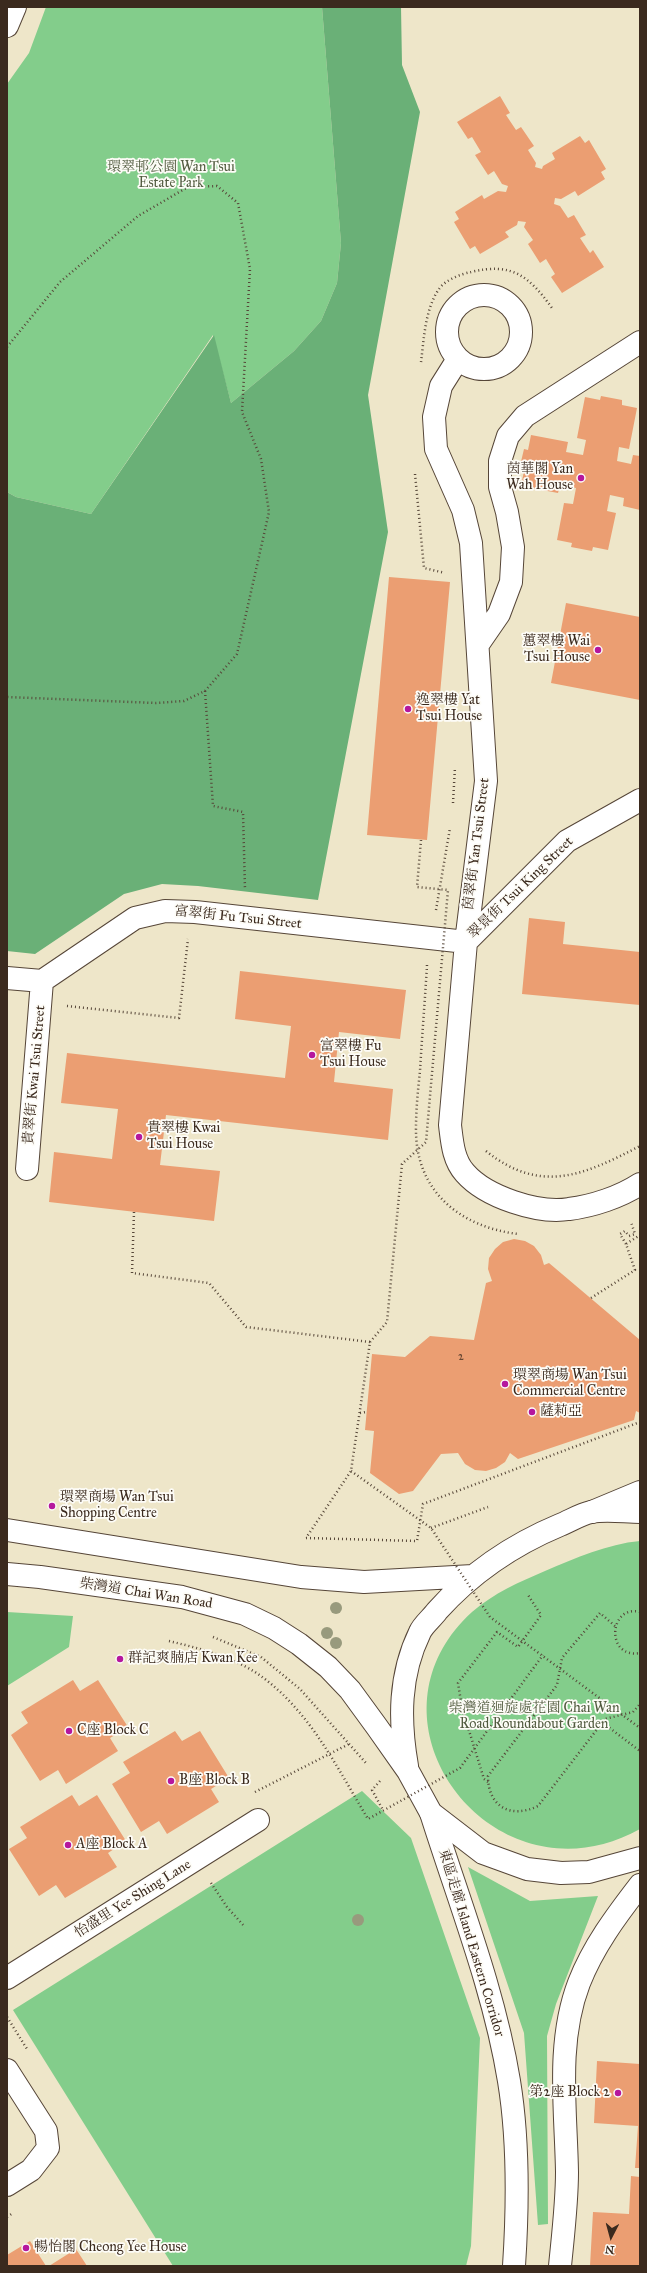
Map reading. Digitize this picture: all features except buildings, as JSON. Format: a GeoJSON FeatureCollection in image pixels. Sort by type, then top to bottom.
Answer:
{"type":"FeatureCollection","features":[{"type":"Feature","properties":{"kind":"main road"},"geometry":{"type":"LineString","coordinates":[[7,26],[15,7]]}},
{"type":"Feature","properties":{"kind":"main road"},"geometry":{"type":"LineString","coordinates":[[479,643],[499,614],[511,582],[513,547],[507,512],[500,487],[500,461],[508,436],[525,416],[640,342]]}},
{"type":"Feature","properties":{"kind":"main road","name":"茵翠街 Yan Tsui Street"},"geometry":{"type":"LineString","coordinates":[[458,359],[441,386],[434,417],[436,449],[463,510],[471,543],[479,643],[486,781],[466,942],[450,1125],[454,1154],[465,1173],[489,1192],[512,1202],[540,1208],[568,1210],[630,1191],[640,1184]]}},
{"type":"Feature","properties":{"kind":"main road","name":"翠景街 Tsui King Street"},"geometry":{"type":"LineString","coordinates":[[466,942],[567,841],[640,800]]}},
{"type":"Feature","properties":{"kind":"main road","name":"富翠街 Fu Tsui Street"},"geometry":{"type":"LineString","coordinates":[[42,981],[135,918],[165,910],[466,942]]}},
{"type":"Feature","properties":{"kind":"main road"},"geometry":{"type":"LineString","coordinates":[[7,978],[42,981]]}},
{"type":"Feature","properties":{"kind":"main road","name":"貴翠街 Kwai Tsui Street"},"geometry":{"type":"LineString","coordinates":[[27,1169],[42,981]]}},
{"type":"Feature","properties":{"kind":"main road"},"geometry":{"type":"LineString","coordinates":[[591,1512],[640,1492]]}},
{"type":"Feature","properties":{"kind":"main road","name":"柴灣道 Chai Wan Road"},"geometry":{"type":"LineString","coordinates":[[408,1771],[401,1732],[402,1704],[411,1656],[420,1631],[473,1576],[489,1562],[535,1535],[591,1512],[640,1512]]}},
{"type":"Feature","properties":{"kind":"main road"},"geometry":{"type":"LineString","coordinates":[[7,1530],[300,1577],[364,1582],[473,1576]]}},
{"type":"Feature","properties":{"kind":"main road","name":"柴灣道 Chai Wan Road"},"geometry":{"type":"LineString","coordinates":[[7,1574],[40,1577],[182,1597],[213,1604],[257,1620],[300,1644],[328,1667],[350,1690],[408,1771],[431,1813],[484,1853],[527,1868],[561,1873],[590,1872],[640,1858]]}},
{"type":"Feature","properties":{"kind":"main road","name":"東區走廊 Island Eastern Corridor"},"geometry":{"type":"LineString","coordinates":[[431,1813],[492,2003],[510,2082],[515,2127],[516,2170],[514,2266]]}},
{"type":"Feature","properties":{"kind":"main road","name":"怡盛里 Yee Shing Lane"},"geometry":{"type":"LineString","coordinates":[[7,1978],[258,1820]]}},
{"type":"Feature","properties":{"kind":"main road"},"geometry":{"type":"LineString","coordinates":[[560,2266],[567,2174],[564,2083],[568,2026],[579,1984],[588,1963],[617,1914],[640,1886]]}},
{"type":"Feature","properties":{"kind":"main road"},"geometry":{"type":"LineString","coordinates":[[7,2070],[46,2131],[48,2148],[31,2170],[7,2185]]}},
{"type":"Feature","properties":{"kind":"path"},"geometry":{"type":"LineString","coordinates":[[7,347],[60,282],[138,216],[188,187],[217,186],[238,204],[250,269],[242,412],[261,459],[268,512],[237,654],[205,691],[184,701],[156,704],[7,697]]}},
{"type":"Feature","properties":{"kind":"path"},"geometry":{"type":"LineString","coordinates":[[205,691],[213,806],[243,812],[245,893]]}},
{"type":"Feature","properties":{"kind":"path"},"geometry":{"type":"LineString","coordinates":[[453,806],[455,764]]}},
{"type":"Feature","properties":{"kind":"path"},"geometry":{"type":"LineString","coordinates":[[435,915],[451,821]]}},
{"type":"Feature","properties":{"kind":"path"},"geometry":{"type":"LineString","coordinates":[[420,840],[417,887],[448,890],[426,1142],[402,1164],[387,1322],[370,1342],[351,1471],[306,1538],[417,1541],[423,1504],[640,1422]]}},
{"type":"Feature","properties":{"kind":"path"},"geometry":{"type":"LineString","coordinates":[[61,1005],[179,1018],[188,937]]}},
{"type":"Feature","properties":{"kind":"path"},"geometry":{"type":"LineString","coordinates":[[485,1150],[503,1165],[547,1178],[583,1173],[640,1146]]}},
{"type":"Feature","properties":{"kind":"path"},"geometry":{"type":"LineString","coordinates":[[134,1212],[132,1273],[210,1283],[246,1327],[370,1342]]}},
{"type":"Feature","properties":{"kind":"path"},"geometry":{"type":"LineString","coordinates":[[591,1298],[635,1270],[626,1244],[620,1234],[625,1231],[629,1236],[634,1234],[631,1222]]}},
{"type":"Feature","properties":{"kind":"path"},"geometry":{"type":"LineString","coordinates":[[626,1244],[640,1235]]}},
{"type":"Feature","properties":{"kind":"path"},"geometry":{"type":"LineString","coordinates":[[360,1413],[366,1412]]}},
{"type":"Feature","properties":{"kind":"path"},"geometry":{"type":"LineString","coordinates":[[351,1471],[431,1528],[490,1617],[640,1728]]}},
{"type":"Feature","properties":{"kind":"path"},"geometry":{"type":"LineString","coordinates":[[431,1528],[488,1507]]}},
{"type":"Feature","properties":{"kind":"path"},"geometry":{"type":"LineString","coordinates":[[488,1782],[484,1779],[462,1708],[458,1683],[497,1632],[518,1647],[542,1615],[528,1595]]}},
{"type":"Feature","properties":{"kind":"path"},"geometry":{"type":"LineString","coordinates":[[640,1612],[630,1612],[623,1616],[615,1626],[616,1640],[619,1646],[631,1653],[640,1653]]}},
{"type":"Feature","properties":{"kind":"path"},"geometry":{"type":"LineString","coordinates":[[615,1626],[600,1613],[562,1658],[557,1685],[488,1776],[487,1787],[492,1799],[504,1809],[528,1811],[538,1806],[606,1719],[633,1712],[640,1704]]}},
{"type":"Feature","properties":{"kind":"path"},"geometry":{"type":"LineString","coordinates":[[208,1634],[261,1658],[300,1690],[350,1744]]}},
{"type":"Feature","properties":{"kind":"path"},"geometry":{"type":"LineString","coordinates":[[169,1641],[201,1648],[239,1664],[276,1688],[314,1730],[368,1819],[460,1768],[543,1655]]}},
{"type":"Feature","properties":{"kind":"path"},"geometry":{"type":"LineString","coordinates":[[603,1723],[640,1751]]}},
{"type":"Feature","properties":{"kind":"path"},"geometry":{"type":"LineString","coordinates":[[380,1780],[372,1790],[384,1810]]}},
{"type":"Feature","properties":{"kind":"path"},"geometry":{"type":"LineString","coordinates":[[208,1879],[227,1907],[245,1927]]}},
{"type":"Feature","properties":{"kind":"green space","name":"環翠邨公園 Wan Tsui Estate Park"},"geometry":{"type":"Polygon","coordinates":[[[46,7],[322,7],[341,243],[337,283],[321,321],[294,351],[231,403],[213,335],[91,514],[16,497],[7,492],[7,84],[29,53],[46,7]]]}},
{"type":"Feature","properties":{"kind":"green space"},"geometry":{"type":"Polygon","coordinates":[[[322,7],[401,7],[402,65],[420,112],[368,395],[388,532],[318,900],[198,886],[162,884],[124,894],[35,954],[7,951],[7,492],[16,497],[91,514],[214,335],[231,403],[294,351],[321,321],[337,283],[341,243],[322,7]]]}},
{"type":"Feature","properties":{"kind":"green space","name":"柴灣道迴旋處花園 Chai Wan Road Roundabout Garden"},"geometry":{"type":"Polygon","coordinates":[[[640,1541],[640,1829],[586,1847],[536,1845],[491,1825],[456,1792],[434,1750],[427,1704],[439,1656],[472,1612],[480,1605],[507,1588],[604,1548],[640,1541]]]}},
{"type":"Feature","properties":{"kind":"green space"},"geometry":{"type":"Polygon","coordinates":[[[7,1612],[73,1616],[69,1647],[7,1686],[7,1612]]]}},
{"type":"Feature","properties":{"kind":"green space"},"geometry":{"type":"Polygon","coordinates":[[[362,1791],[411,1838],[480,2038],[471,2246],[466,2266],[173,2266],[13,2010],[362,1791]]]}},
{"type":"Feature","properties":{"kind":"green space"},"geometry":{"type":"Polygon","coordinates":[[[468,1867],[530,1901],[598,1896],[556,2004],[547,2036],[548,2224],[538,2225],[524,2033],[468,1867]]]}},
{"type":"Feature","properties":{"kind":"place","name":"茵華閣 Yan Wah House"},"geometry":{"type":"Point","coordinates":[581,478]}},
{"type":"Feature","properties":{"kind":"place","name":"蕙翠樓 Wai Tsui House"},"geometry":{"type":"Point","coordinates":[598,650]}},
{"type":"Feature","properties":{"kind":"place","name":"逸翠樓 Yat Tsui House"},"geometry":{"type":"Point","coordinates":[408,709]}},
{"type":"Feature","properties":{"kind":"place","name":"富翠樓 Fu Tsui House"},"geometry":{"type":"Point","coordinates":[312,1055]}},
{"type":"Feature","properties":{"kind":"place","name":"貴翠樓 Kwai Tsui House"},"geometry":{"type":"Point","coordinates":[139,1137]}},
{"type":"Feature","properties":{"kind":"place","name":"環翠商場 Wan Tsui Commercial Centre"},"geometry":{"type":"Point","coordinates":[505,1384]}},
{"type":"Feature","properties":{"kind":"place","name":"薩莉亞"},"geometry":{"type":"Point","coordinates":[532,1412]}},
{"type":"Feature","properties":{"kind":"place","name":"環翠商場 Wan Tsui Shopping Centre"},"geometry":{"type":"Point","coordinates":[52,1506]}},
{"type":"Feature","properties":{"kind":"place","name":"群記爽腩店 Kwan Kee"},"geometry":{"type":"Point","coordinates":[120,1659]}},
{"type":"Feature","properties":{"kind":"place","name":"C座 Block C"},"geometry":{"type":"Point","coordinates":[69,1731]}},
{"type":"Feature","properties":{"kind":"place","name":"B座 Block B"},"geometry":{"type":"Point","coordinates":[171,1781]}},
{"type":"Feature","properties":{"kind":"place","name":"A座 Block A"},"geometry":{"type":"Point","coordinates":[68,1845]}},
{"type":"Feature","properties":{"kind":"place","name":"第2座 Block 2"},"geometry":{"type":"Point","coordinates":[618,2093]}},
{"type":"Feature","properties":{"kind":"place","name":"暢怡閣 Cheong Yee House"},"geometry":{"type":"Point","coordinates":[26,2248]}}]}
